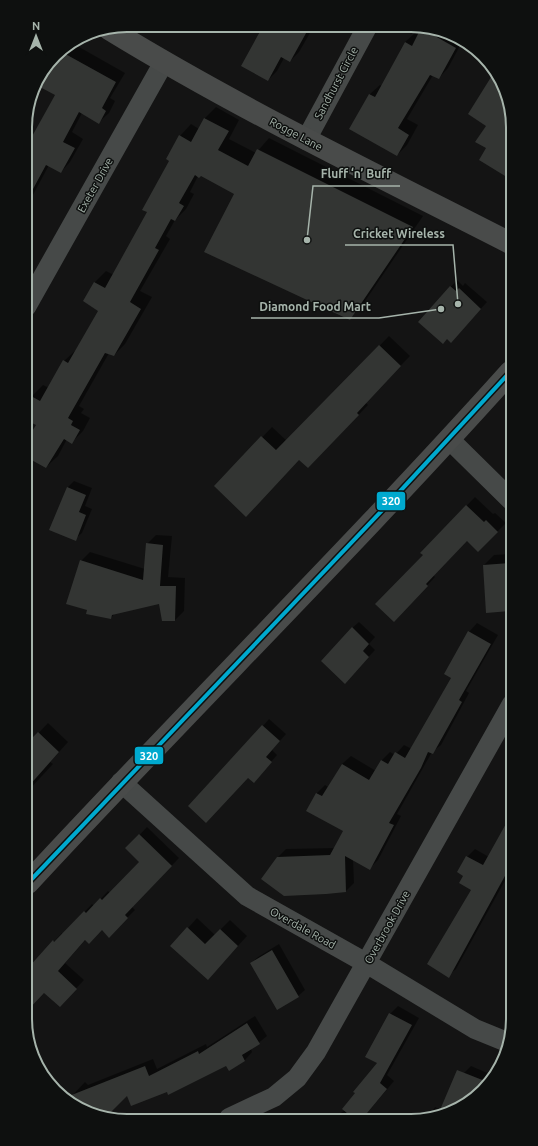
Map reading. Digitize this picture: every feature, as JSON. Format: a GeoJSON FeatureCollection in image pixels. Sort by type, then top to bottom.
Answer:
{"type":"FeatureCollection","features":[{"type":"Feature","properties":{"kind":"main road","name":"Rogge Lane"},"geometry":{"type":"LineString","coordinates":[[117,33],[164,62],[306,140],[506,241]]}},
{"type":"Feature","properties":{"kind":"main road"},"geometry":{"type":"LineString","coordinates":[[32,879],[121,782],[450,440],[506,377]]}},
{"type":"Feature","properties":{"kind":"street","name":"Sandhurst Circle"},"geometry":{"type":"LineString","coordinates":[[306,140],[364,32]]}},
{"type":"Feature","properties":{"kind":"street","name":"Exeter Drive"},"geometry":{"type":"LineString","coordinates":[[32,296],[164,62]]}},
{"type":"Feature","properties":{"kind":"street"},"geometry":{"type":"LineString","coordinates":[[450,440],[506,495]]}},
{"type":"Feature","properties":{"kind":"street","name":"Overbrook Drive"},"geometry":{"type":"LineString","coordinates":[[238,1114],[274,1097],[297,1078],[316,1052],[506,715]]}},
{"type":"Feature","properties":{"kind":"street","name":"Overdale Road"},"geometry":{"type":"LineString","coordinates":[[121,782],[247,896],[366,963],[475,1029],[504,1041]]}},
{"type":"Feature","properties":{"kind":"building"},"geometry":{"type":"Polygon","coordinates":[[[260,32],[307,32],[290,62],[281,57],[268,81],[241,66],[260,32]]]}},
{"type":"Feature","properties":{"kind":"building"},"geometry":{"type":"Polygon","coordinates":[[[419,33],[432,34],[456,48],[439,79],[430,75],[398,128],[409,135],[397,156],[349,129],[369,94],[375,97],[405,42],[412,46],[419,33]]]}},
{"type":"Feature","properties":{"kind":"building"},"geometry":{"type":"Polygon","coordinates":[[[66,54],[116,82],[102,108],[106,111],[99,124],[79,112],[63,142],[75,148],[61,173],[46,165],[32,191],[32,136],[55,95],[41,87],[48,74],[66,54]]]}},
{"type":"Feature","properties":{"kind":"building"},"geometry":{"type":"Polygon","coordinates":[[[491,77],[499,91],[505,114],[506,177],[479,160],[486,148],[475,142],[486,126],[468,114],[491,77]]]}},
{"type":"Feature","properties":{"kind":"building"},"geometry":{"type":"Polygon","coordinates":[[[204,118],[229,131],[218,150],[248,166],[257,149],[413,227],[350,320],[204,252],[234,194],[201,176],[199,178],[195,175],[179,203],[184,206],[175,221],[171,219],[155,248],[159,250],[130,302],[141,309],[114,356],[105,353],[68,418],[73,421],[71,425],[80,430],[72,444],[64,439],[46,468],[32,460],[32,431],[36,425],[32,423],[32,397],[40,401],[63,360],[68,363],[98,311],[83,301],[94,282],[105,288],[147,212],[142,210],[169,161],[166,159],[179,135],[191,142],[204,118]]]}},
{"type":"Feature","properties":{"kind":"building"},"geometry":{"type":"Polygon","coordinates":[[[450,286],[456,291],[459,288],[481,309],[451,343],[447,339],[443,344],[418,322],[450,286]]]}},
{"type":"Feature","properties":{"kind":"building"},"geometry":{"type":"Polygon","coordinates":[[[379,345],[401,366],[357,413],[359,415],[308,468],[299,460],[246,517],[214,486],[261,436],[276,450],[379,345]]]}},
{"type":"Feature","properties":{"kind":"building"},"geometry":{"type":"Polygon","coordinates":[[[67,487],[86,495],[79,512],[86,515],[76,541],[49,530],[67,487]]]}},
{"type":"Feature","properties":{"kind":"building"},"geometry":{"type":"Polygon","coordinates":[[[466,505],[484,522],[486,520],[498,532],[478,552],[467,541],[426,584],[428,586],[394,622],[375,604],[423,555],[420,553],[466,505]]]}},
{"type":"Feature","properties":{"kind":"building"},"geometry":{"type":"Polygon","coordinates":[[[146,543],[163,545],[160,586],[176,586],[175,621],[162,621],[159,604],[112,615],[111,619],[86,614],[87,610],[66,604],[80,560],[143,580],[146,543]]]}},
{"type":"Feature","properties":{"kind":"building"},"geometry":{"type":"Polygon","coordinates":[[[506,563],[506,611],[486,613],[483,565],[506,563]]]}},
{"type":"Feature","properties":{"kind":"building"},"geometry":{"type":"Polygon","coordinates":[[[352,627],[369,644],[363,651],[369,657],[345,684],[321,661],[352,627]]]}},
{"type":"Feature","properties":{"kind":"building"},"geometry":{"type":"Polygon","coordinates":[[[468,631],[491,644],[459,700],[462,702],[433,754],[428,752],[421,768],[389,823],[394,825],[370,870],[345,856],[346,892],[326,894],[284,896],[261,879],[277,857],[330,855],[343,831],[306,811],[316,793],[322,796],[342,764],[369,780],[381,760],[388,764],[395,752],[405,758],[451,678],[444,674],[468,631]]]}},
{"type":"Feature","properties":{"kind":"building"},"geometry":{"type":"Polygon","coordinates":[[[262,725],[280,741],[266,757],[272,762],[254,783],[248,778],[206,823],[188,806],[262,725]]]}},
{"type":"Feature","properties":{"kind":"building"},"geometry":{"type":"Polygon","coordinates":[[[38,732],[59,752],[32,782],[32,738],[38,732]]]}},
{"type":"Feature","properties":{"kind":"building"},"geometry":{"type":"Polygon","coordinates":[[[506,824],[506,874],[449,978],[427,964],[471,890],[459,883],[463,876],[457,872],[466,856],[483,865],[506,824]]]}},
{"type":"Feature","properties":{"kind":"building"},"geometry":{"type":"Polygon","coordinates":[[[139,834],[172,866],[125,915],[128,918],[109,938],[102,930],[89,944],[85,940],[58,971],[77,989],[60,1007],[44,993],[32,1006],[32,964],[53,940],[54,942],[84,911],[86,913],[100,898],[102,900],[139,862],[125,848],[139,834]]]}},
{"type":"Feature","properties":{"kind":"building"},"geometry":{"type":"Polygon","coordinates":[[[187,927],[205,944],[220,929],[238,946],[208,980],[170,946],[187,927]]]}},
{"type":"Feature","properties":{"kind":"building"},"geometry":{"type":"Polygon","coordinates":[[[272,950],[299,997],[277,1010],[250,963],[272,950]]]}},
{"type":"Feature","properties":{"kind":"building"},"geometry":{"type":"Polygon","coordinates":[[[389,1013],[412,1025],[380,1083],[387,1089],[366,1114],[348,1114],[342,1109],[355,1093],[353,1092],[377,1063],[365,1057],[389,1013]]]}},
{"type":"Feature","properties":{"kind":"building"},"geometry":{"type":"Polygon","coordinates":[[[247,1023],[260,1044],[242,1055],[245,1061],[229,1071],[226,1066],[168,1095],[167,1092],[131,1106],[127,1096],[111,1112],[96,1109],[71,1095],[145,1066],[149,1076],[198,1051],[199,1054],[247,1023]]]}},
{"type":"Feature","properties":{"kind":"building"},"geometry":{"type":"Polygon","coordinates":[[[457,1070],[483,1080],[464,1098],[440,1110],[457,1070]]]}},
{"type":"Feature","properties":{"kind":"transit line","name":"320"},"geometry":{"type":"LineString","coordinates":[[32,879],[391,501],[506,376]]}},
{"type":"Feature","properties":{"kind":"place","name":"Fluff ‘n’ Buff"},"geometry":{"type":"Point","coordinates":[307,240]}},
{"type":"Feature","properties":{"kind":"place","name":"Cricket Wireless"},"geometry":{"type":"Point","coordinates":[458,304]}},
{"type":"Feature","properties":{"kind":"place","name":"Diamond Food Mart"},"geometry":{"type":"Point","coordinates":[441,309]}}]}
